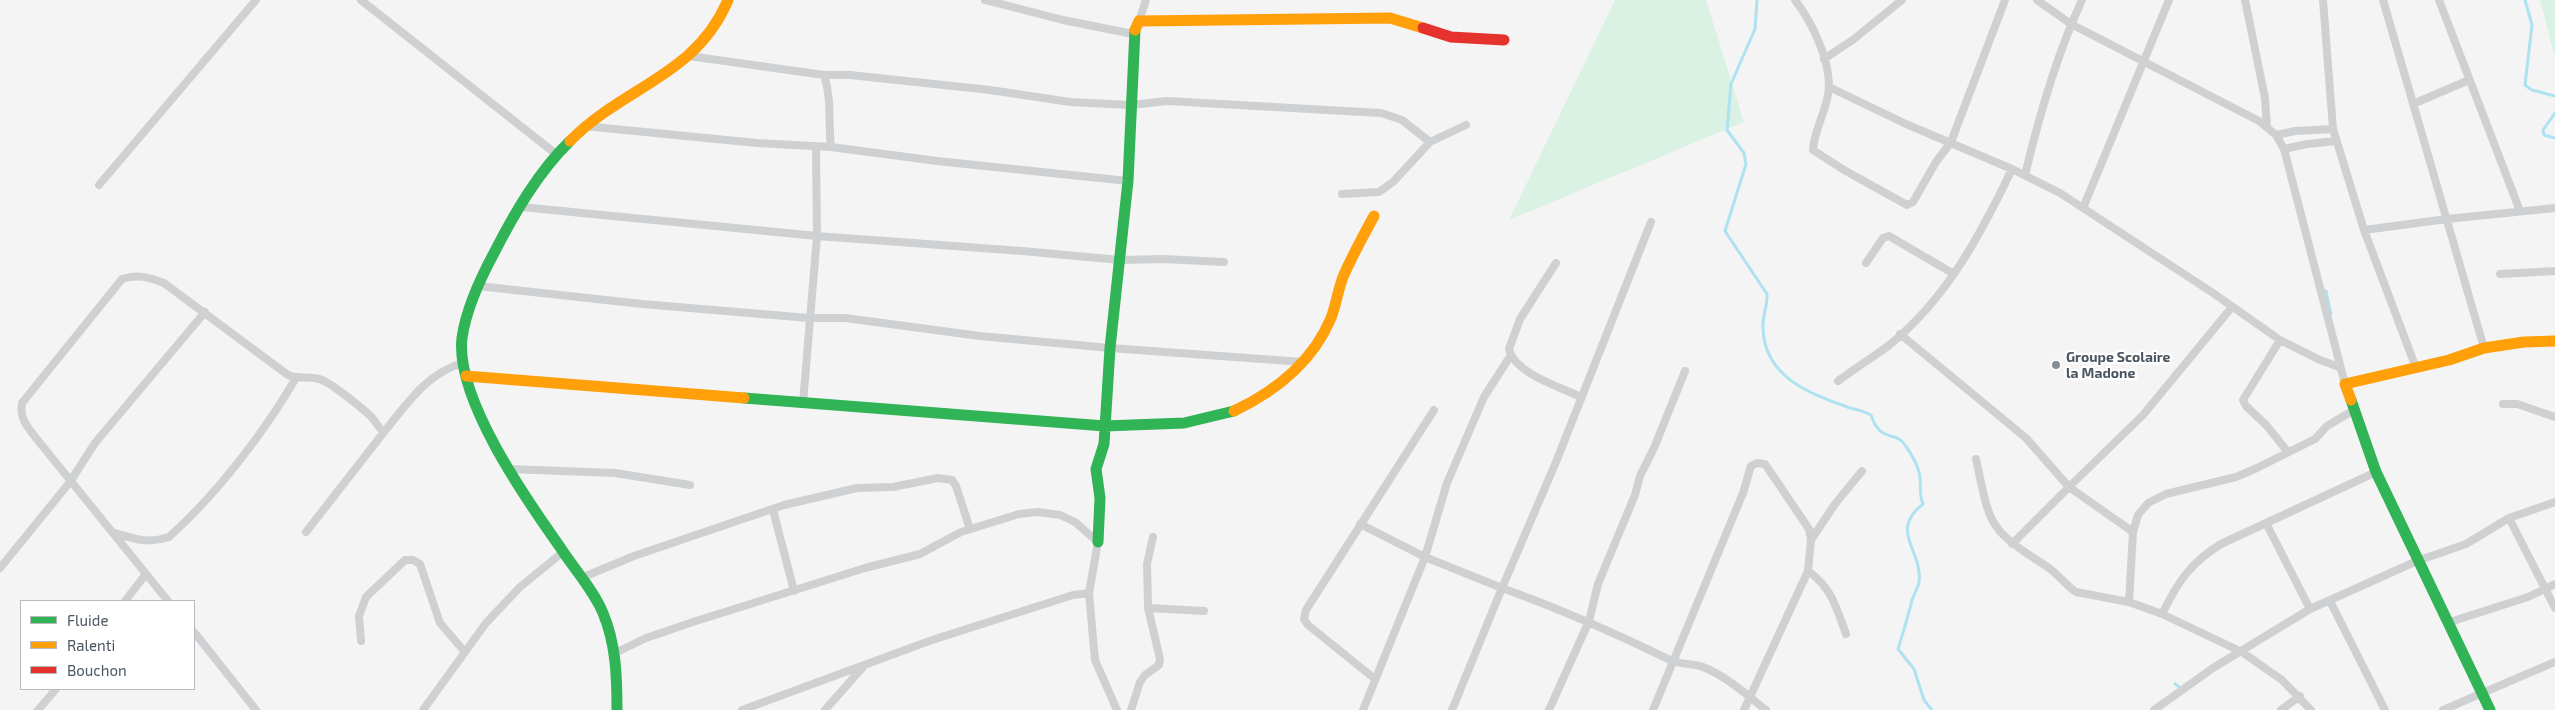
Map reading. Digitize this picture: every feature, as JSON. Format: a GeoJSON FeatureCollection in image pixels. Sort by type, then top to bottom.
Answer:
{"type":"FeatureCollection","features":[{"type":"Feature","properties":{"kind":"street"},"geometry":{"type":"LineString","coordinates":[[99,185],[256,0]]}},
{"type":"Feature","properties":{"kind":"street"},"geometry":{"type":"LineString","coordinates":[[361,0],[556,154]]}},
{"type":"Feature","properties":{"kind":"street"},"geometry":{"type":"LineString","coordinates":[[617,710],[615,653],[602,612],[492,441],[466,376],[462,363],[461,345],[464,326],[478,286],[507,228],[556,154],[584,126],[607,108],[689,56],[712,31],[728,0]]}},
{"type":"Feature","properties":{"kind":"street"},"geometry":{"type":"LineString","coordinates":[[985,0],[1133,34]]}},
{"type":"Feature","properties":{"kind":"street"},"geometry":{"type":"LineString","coordinates":[[1117,710],[1094,660],[1089,593],[1098,542],[1100,498],[1096,469],[1104,444],[1110,348],[1128,181],[1133,34],[1146,0]]}},
{"type":"Feature","properties":{"kind":"street"},"geometry":{"type":"LineString","coordinates":[[1795,0],[1809,24],[1824,59],[1829,87],[1813,150],[1844,170],[1907,205],[1913,202],[1936,162],[1951,142],[2005,0]]}},
{"type":"Feature","properties":{"kind":"street"},"geometry":{"type":"LineString","coordinates":[[1824,59],[1854,39],[1902,0]]}},
{"type":"Feature","properties":{"kind":"street"},"geometry":{"type":"LineString","coordinates":[[2037,0],[2071,24],[2218,98],[2267,127],[2276,135],[2284,149],[2339,366],[2376,472],[2417,560],[2450,622],[2490,710]]}},
{"type":"Feature","properties":{"kind":"street"},"geometry":{"type":"LineString","coordinates":[[2025,175],[2046,98],[2071,24],[2082,0]]}},
{"type":"Feature","properties":{"kind":"street"},"geometry":{"type":"LineString","coordinates":[[2084,208],[2169,0]]}},
{"type":"Feature","properties":{"kind":"street"},"geometry":{"type":"LineString","coordinates":[[2245,0],[2265,98],[2267,127]]}},
{"type":"Feature","properties":{"kind":"street"},"geometry":{"type":"LineString","coordinates":[[2323,0],[2333,129],[2336,142],[2364,230],[2416,368]]}},
{"type":"Feature","properties":{"kind":"street"},"geometry":{"type":"LineString","coordinates":[[2383,0],[2484,348]]}},
{"type":"Feature","properties":{"kind":"street"},"geometry":{"type":"LineString","coordinates":[[2439,0],[2520,211]]}},
{"type":"Feature","properties":{"kind":"street"},"geometry":{"type":"LineString","coordinates":[[1139,21],[1390,18],[1452,37],[1474,40],[1504,40]]}},
{"type":"Feature","properties":{"kind":"street"},"geometry":{"type":"LineString","coordinates":[[689,56],[824,75],[990,90],[1070,102],[1132,105],[1168,101],[1381,113],[1402,120],[1430,142]]}},
{"type":"Feature","properties":{"kind":"street"},"geometry":{"type":"LineString","coordinates":[[824,75],[830,99],[829,131],[831,147]]}},
{"type":"Feature","properties":{"kind":"street"},"geometry":{"type":"LineString","coordinates":[[2412,104],[2469,80]]}},
{"type":"Feature","properties":{"kind":"street"},"geometry":{"type":"LineString","coordinates":[[1829,87],[1906,124],[2025,175],[2084,208],[2280,340],[2320,360],[2339,366]]}},
{"type":"Feature","properties":{"kind":"street"},"geometry":{"type":"LineString","coordinates":[[1342,194],[1379,192],[1393,182],[1430,142],[1466,125]]}},
{"type":"Feature","properties":{"kind":"street"},"geometry":{"type":"LineString","coordinates":[[584,126],[831,147],[938,161],[1128,181]]}},
{"type":"Feature","properties":{"kind":"street"},"geometry":{"type":"LineString","coordinates":[[2276,135],[2295,131],[2333,129]]}},
{"type":"Feature","properties":{"kind":"street"},"geometry":{"type":"LineString","coordinates":[[2284,149],[2307,144],[2336,142]]}},
{"type":"Feature","properties":{"kind":"street"},"geometry":{"type":"LineString","coordinates":[[803,403],[809,318],[818,236],[816,147]]}},
{"type":"Feature","properties":{"kind":"street"},"geometry":{"type":"LineString","coordinates":[[1838,381],[1888,345],[1900,334],[1954,274],[1986,224],[2012,169]]}},
{"type":"Feature","properties":{"kind":"street"},"geometry":{"type":"LineString","coordinates":[[521,207],[818,236],[1120,260],[1163,259],[1224,262]]}},
{"type":"Feature","properties":{"kind":"street"},"geometry":{"type":"LineString","coordinates":[[2364,230],[2447,218],[2555,208]]}},
{"type":"Feature","properties":{"kind":"street"},"geometry":{"type":"LineString","coordinates":[[466,376],[1105,426],[1172,424],[1210,419],[1235,412],[1260,400],[1282,385],[1303,362],[1331,317],[1344,275],[1374,216]]}},
{"type":"Feature","properties":{"kind":"street"},"geometry":{"type":"LineString","coordinates":[[1452,710],[1651,222]]}},
{"type":"Feature","properties":{"kind":"street"},"geometry":{"type":"LineString","coordinates":[[1866,263],[1883,238],[1890,236],[1954,274]]}},
{"type":"Feature","properties":{"kind":"street"},"geometry":{"type":"LineString","coordinates":[[1556,263],[1520,319],[1509,350],[1510,355],[1524,370],[1581,397]]}},
{"type":"Feature","properties":{"kind":"street"},"geometry":{"type":"LineString","coordinates":[[2500,274],[2555,271]]}},
{"type":"Feature","properties":{"kind":"street"},"geometry":{"type":"LineString","coordinates":[[167,600],[115,533],[70,482],[22,420],[20,411],[22,403],[122,279],[134,275],[148,276],[164,283],[288,375],[296,378],[321,379],[333,386],[374,420],[378,428],[384,432]]}},
{"type":"Feature","properties":{"kind":"street"},"geometry":{"type":"LineString","coordinates":[[478,286],[642,304],[809,318],[845,318],[980,336],[1110,348],[1303,362]]}},
{"type":"Feature","properties":{"kind":"street"},"geometry":{"type":"LineString","coordinates":[[2012,544],[2143,415],[2232,307]]}},
{"type":"Feature","properties":{"kind":"street"},"geometry":{"type":"LineString","coordinates":[[0,568],[70,482],[95,443],[205,312]]}},
{"type":"Feature","properties":{"kind":"street"},"geometry":{"type":"LineString","coordinates":[[1900,334],[2026,438],[2069,487],[2133,532]]}},
{"type":"Feature","properties":{"kind":"street"},"geometry":{"type":"LineString","coordinates":[[2280,340],[2243,400],[2246,406],[2267,426],[2287,451]]}},
{"type":"Feature","properties":{"kind":"street"},"geometry":{"type":"LineString","coordinates":[[2345,384],[2471,354],[2484,348],[2524,342],[2555,341]]}},
{"type":"Feature","properties":{"kind":"street"},"geometry":{"type":"LineString","coordinates":[[1363,710],[1425,557],[1447,484],[1484,397],[1510,355]]}},
{"type":"Feature","properties":{"kind":"street"},"geometry":{"type":"LineString","coordinates":[[306,532],[384,432],[431,377],[444,369],[462,363]]}},
{"type":"Feature","properties":{"kind":"street"},"geometry":{"type":"LineString","coordinates":[[1549,710],[1589,621],[1598,584],[1635,495],[1640,476],[1654,448],[1685,371]]}},
{"type":"Feature","properties":{"kind":"street"},"geometry":{"type":"LineString","coordinates":[[115,533],[140,541],[156,542],[169,537],[232,469],[260,432],[296,378]]}},
{"type":"Feature","properties":{"kind":"street"},"geometry":{"type":"LineString","coordinates":[[2503,404],[2517,404],[2555,417]]}},
{"type":"Feature","properties":{"kind":"street"},"geometry":{"type":"LineString","coordinates":[[1375,679],[1308,625],[1304,619],[1306,610],[1434,410]]}},
{"type":"Feature","properties":{"kind":"street"},"geometry":{"type":"LineString","coordinates":[[2129,602],[2133,532],[2138,515],[2148,503],[2166,494],[2236,477],[2315,439],[2327,426],[2354,410]]}},
{"type":"Feature","properties":{"kind":"street"},"geometry":{"type":"LineString","coordinates":[[1976,459],[1986,511],[1998,531],[2012,544],[2044,564],[2076,592],[2129,602],[2162,614],[2242,652],[2282,680],[2312,710]]}},
{"type":"Feature","properties":{"kind":"street"},"geometry":{"type":"LineString","coordinates":[[1653,710],[1743,493],[1751,466],[1757,463],[1765,464],[1809,529],[1811,540],[1808,571],[1756,685],[1748,696],[1744,710]]}},
{"type":"Feature","properties":{"kind":"street"},"geometry":{"type":"LineString","coordinates":[[509,469],[616,473],[690,485]]}},
{"type":"Feature","properties":{"kind":"street"},"geometry":{"type":"LineString","coordinates":[[1811,540],[1835,504],[1862,471]]}},
{"type":"Feature","properties":{"kind":"street"},"geometry":{"type":"LineString","coordinates":[[2162,614],[2186,571],[2202,556],[2221,544],[2376,472]]}},
{"type":"Feature","properties":{"kind":"street"},"geometry":{"type":"LineString","coordinates":[[581,578],[634,556],[773,510],[838,491],[893,487],[945,477],[952,480],[956,486],[970,529]]}},
{"type":"Feature","properties":{"kind":"street"},"geometry":{"type":"LineString","coordinates":[[2154,710],[2213,668],[2310,609],[2417,560],[2466,544],[2510,518],[2555,502]]}},
{"type":"Feature","properties":{"kind":"street"},"geometry":{"type":"LineString","coordinates":[[773,510],[794,591]]}},
{"type":"Feature","properties":{"kind":"street"},"geometry":{"type":"LineString","coordinates":[[615,653],[646,638],[687,624],[865,568],[920,554],[948,538],[970,529],[1019,514],[1038,512],[1060,515],[1075,522],[1098,542]]}},
{"type":"Feature","properties":{"kind":"street"},"geometry":{"type":"LineString","coordinates":[[2510,518],[2544,590],[2555,608]]}},
{"type":"Feature","properties":{"kind":"street"},"geometry":{"type":"LineString","coordinates":[[2266,523],[2310,609]]}},
{"type":"Feature","properties":{"kind":"street"},"geometry":{"type":"LineString","coordinates":[[1360,524],[1425,557],[1589,621],[1651,649],[1672,661],[1703,667],[1766,710]]}},
{"type":"Feature","properties":{"kind":"street"},"geometry":{"type":"LineString","coordinates":[[1131,710],[1140,682],[1145,675],[1159,665],[1160,659],[1148,608],[1147,564],[1153,537]]}},
{"type":"Feature","properties":{"kind":"street"},"geometry":{"type":"LineString","coordinates":[[423,710],[464,651],[520,587],[563,552]]}},
{"type":"Feature","properties":{"kind":"street"},"geometry":{"type":"LineString","coordinates":[[361,641],[359,616],[366,597],[406,560],[413,560],[420,564],[440,623],[464,651]]}},
{"type":"Feature","properties":{"kind":"street"},"geometry":{"type":"LineString","coordinates":[[1808,571],[1822,580],[1831,593],[1846,634]]}},
{"type":"Feature","properties":{"kind":"street"},"geometry":{"type":"LineString","coordinates":[[126,600],[146,574]]}},
{"type":"Feature","properties":{"kind":"street"},"geometry":{"type":"LineString","coordinates":[[2450,622],[2506,606],[2555,584]]}},
{"type":"Feature","properties":{"kind":"street"},"geometry":{"type":"LineString","coordinates":[[742,710],[932,640],[1073,596],[1089,593]]}},
{"type":"Feature","properties":{"kind":"street"},"geometry":{"type":"LineString","coordinates":[[2330,601],[2385,710]]}},
{"type":"Feature","properties":{"kind":"street"},"geometry":{"type":"LineString","coordinates":[[1148,608],[1204,611]]}},
{"type":"Feature","properties":{"kind":"street"},"geometry":{"type":"LineString","coordinates":[[195,633],[256,710]]}},
{"type":"Feature","properties":{"kind":"street"},"geometry":{"type":"LineString","coordinates":[[2443,710],[2555,662]]}},
{"type":"Feature","properties":{"kind":"street"},"geometry":{"type":"LineString","coordinates":[[825,710],[865,665]]}},
{"type":"Feature","properties":{"kind":"street"},"geometry":{"type":"LineString","coordinates":[[38,710],[55,690]]}},
{"type":"Feature","properties":{"kind":"street"},"geometry":{"type":"LineString","coordinates":[[2281,710],[2300,696]]}},
{"type":"Feature","properties":{"kind":"green space"},"geometry":{"type":"Polygon","coordinates":[[[1615,0],[1706,0],[1744,122],[1509,220],[1615,0]]]}},
{"type":"Feature","properties":{"kind":"green space"},"geometry":{"type":"Polygon","coordinates":[[[2540,0],[2555,0],[2555,58],[2540,0]]]}},
{"type":"Feature","properties":{"kind":"waterway"},"geometry":{"type":"LineString","coordinates":[[1757,0],[1755,29],[1731,84],[1727,130],[1744,153],[1746,164],[1725,231],[1767,294],[1763,324],[1765,345],[1771,359],[1780,371],[1805,389],[1871,415],[1879,430],[1897,438],[1905,445],[1916,465],[1920,477],[1923,504],[1913,514],[1908,523],[1907,532],[1919,571],[1919,582],[1898,649],[1914,669],[1924,700],[1932,710]]}},
{"type":"Feature","properties":{"kind":"waterway"},"geometry":{"type":"LineString","coordinates":[[2525,0],[2532,25],[2525,85],[2532,90],[2555,96]]}},
{"type":"Feature","properties":{"kind":"waterway"},"geometry":{"type":"LineString","coordinates":[[2555,113],[2543,130],[2544,135],[2555,138]]}},
{"type":"Feature","properties":{"kind":"waterway"},"geometry":{"type":"LineString","coordinates":[[2326,291],[2331,314]]}},
{"type":"Feature","properties":{"kind":"waterway"},"geometry":{"type":"LineString","coordinates":[[2175,684],[2182,689]]}},
{"type":"Feature","properties":{"kind":"traffic: fast"},"geometry":{"type":"LineString","coordinates":[[1098,542],[1100,498],[1096,469],[1104,444],[1110,348],[1128,181],[1135,30]]}},
{"type":"Feature","properties":{"kind":"traffic: fast"},"geometry":{"type":"LineString","coordinates":[[570,141],[547,166],[527,194],[484,273],[474,294],[464,327],[462,338],[463,362],[470,389],[481,418],[512,476],[589,587],[603,613],[613,649],[617,710]]}},
{"type":"Feature","properties":{"kind":"traffic: fast"},"geometry":{"type":"LineString","coordinates":[[744,398],[1105,426],[1184,423],[1234,411]]}},
{"type":"Feature","properties":{"kind":"traffic: fast"},"geometry":{"type":"LineString","coordinates":[[2351,400],[2376,472],[2490,710]]}},
{"type":"Feature","properties":{"kind":"traffic: slow"},"geometry":{"type":"LineString","coordinates":[[570,141],[613,106],[678,64],[714,26],[728,0]]}},
{"type":"Feature","properties":{"kind":"traffic: slow"},"geometry":{"type":"LineString","coordinates":[[1135,30],[1139,21],[1390,18],[1423,28]]}},
{"type":"Feature","properties":{"kind":"traffic: slow"},"geometry":{"type":"LineString","coordinates":[[1234,411],[1278,384],[1314,348],[1331,318],[1346,269],[1374,216]]}},
{"type":"Feature","properties":{"kind":"traffic: slow"},"geometry":{"type":"LineString","coordinates":[[2351,400],[2345,384],[2449,360],[2484,348],[2524,342],[2555,341]]}},
{"type":"Feature","properties":{"kind":"traffic: slow"},"geometry":{"type":"LineString","coordinates":[[466,376],[744,398]]}},
{"type":"Feature","properties":{"kind":"traffic: jam"},"geometry":{"type":"LineString","coordinates":[[1423,28],[1451,37],[1504,40]]}},
{"type":"Feature","properties":{"kind":"place","name":"Groupe Scolaire la Madone"},"geometry":{"type":"Point","coordinates":[2056,365]}}]}
